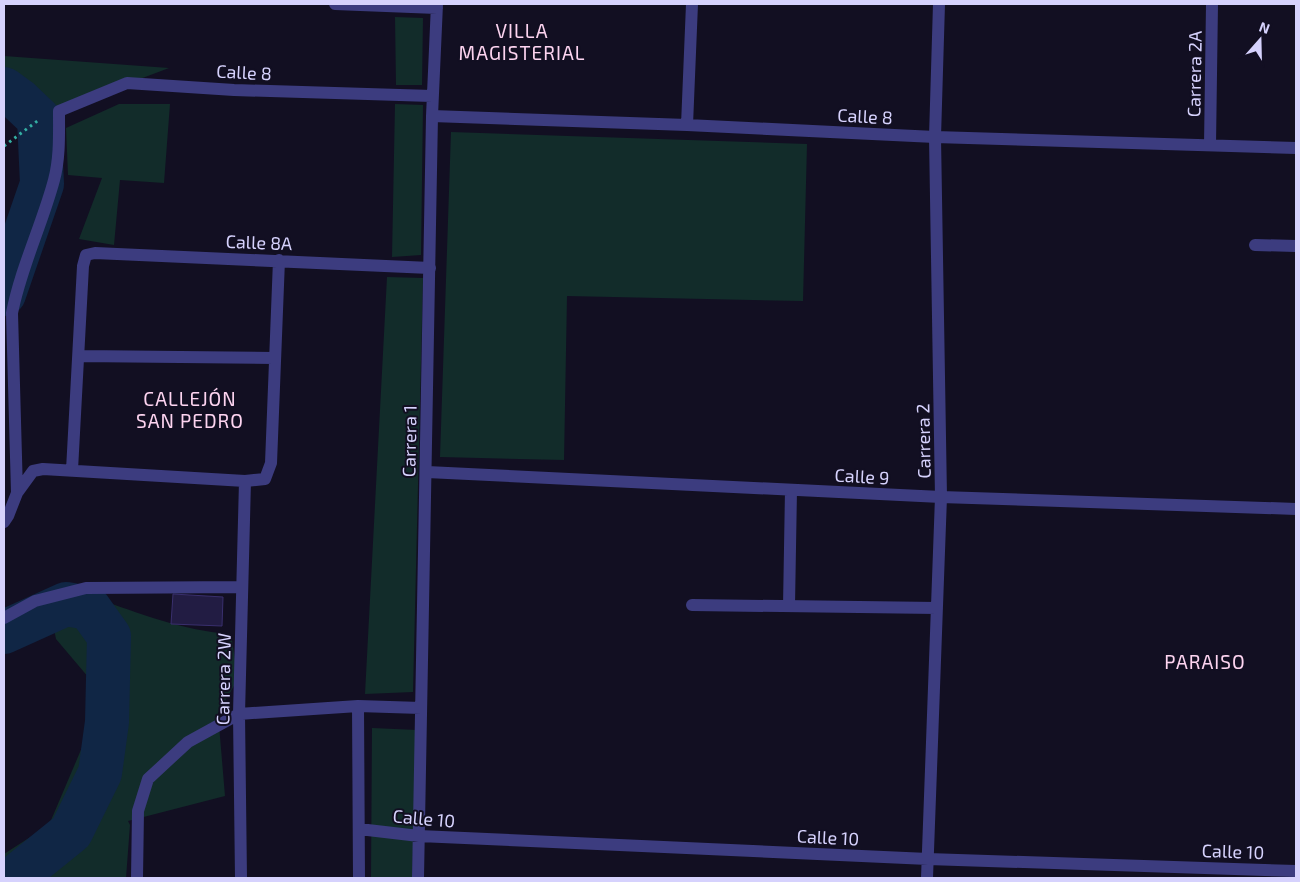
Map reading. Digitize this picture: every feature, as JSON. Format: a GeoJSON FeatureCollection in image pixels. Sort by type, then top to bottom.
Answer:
{"type":"FeatureCollection","features":[{"type":"Feature","properties":{"kind":"street"},"geometry":{"type":"LineString","coordinates":[[335,4],[437,6]]}},
{"type":"Feature","properties":{"kind":"street"},"geometry":{"type":"LineString","coordinates":[[687,125],[692,4]]}},
{"type":"Feature","properties":{"kind":"street","name":"Carrera 2"},"geometry":{"type":"LineString","coordinates":[[927,878],[941,497],[935,137],[939,4]]}},
{"type":"Feature","properties":{"kind":"street","name":"Carrera 2A"},"geometry":{"type":"LineString","coordinates":[[1210,145],[1212,4]]}},
{"type":"Feature","properties":{"kind":"street","name":"Carrera 1"},"geometry":{"type":"LineString","coordinates":[[418,878],[432,96],[437,6]]}},
{"type":"Feature","properties":{"kind":"street","name":"Calle 8"},"geometry":{"type":"LineString","coordinates":[[59,111],[127,83],[234,90],[432,96]]}},
{"type":"Feature","properties":{"kind":"street"},"geometry":{"type":"LineString","coordinates":[[17,493],[12,313],[17,289],[54,180],[59,156],[59,111]]}},
{"type":"Feature","properties":{"kind":"street","name":"Calle 8"},"geometry":{"type":"LineString","coordinates":[[432,116],[687,125],[935,137],[1296,148]]}},
{"type":"Feature","properties":{"kind":"street"},"geometry":{"type":"LineString","coordinates":[[1255,245],[1296,246]]}},
{"type":"Feature","properties":{"kind":"street","name":"Calle 8A"},"geometry":{"type":"LineString","coordinates":[[79,356],[83,266],[86,255],[95,253],[430,268]]}},
{"type":"Feature","properties":{"kind":"street"},"geometry":{"type":"LineString","coordinates":[[4,522],[17,493],[33,471],[42,469],[244,481],[266,478],[271,463],[279,260]]}},
{"type":"Feature","properties":{"kind":"street"},"geometry":{"type":"LineString","coordinates":[[72,470],[79,356],[274,358]]}},
{"type":"Feature","properties":{"kind":"street","name":"Calle 9"},"geometry":{"type":"LineString","coordinates":[[426,472],[941,497],[1296,509]]}},
{"type":"Feature","properties":{"kind":"street","name":"Carrera 2W"},"geometry":{"type":"LineString","coordinates":[[241,878],[239,714],[244,481]]}},
{"type":"Feature","properties":{"kind":"street"},"geometry":{"type":"LineString","coordinates":[[789,606],[791,490]]}},
{"type":"Feature","properties":{"kind":"street"},"geometry":{"type":"LineString","coordinates":[[4,618],[35,601],[86,588],[242,587]]}},
{"type":"Feature","properties":{"kind":"street"},"geometry":{"type":"LineString","coordinates":[[692,605],[937,608]]}},
{"type":"Feature","properties":{"kind":"street"},"geometry":{"type":"LineString","coordinates":[[359,878],[363,706]]}},
{"type":"Feature","properties":{"kind":"street"},"geometry":{"type":"LineString","coordinates":[[137,878],[138,811],[148,779],[188,742],[239,714],[363,706],[421,708]]}},
{"type":"Feature","properties":{"kind":"street","name":"Calle 10"},"geometry":{"type":"LineString","coordinates":[[359,829],[419,836],[928,859],[1296,871]]}},
{"type":"Feature","properties":{"kind":"path"},"geometry":{"type":"LineString","coordinates":[[4,146],[39,119],[59,111]]}},
{"type":"Feature","properties":{"kind":"green space"},"geometry":{"type":"Polygon","coordinates":[[[395,17],[423,18],[422,85],[396,85],[395,17]]]}},
{"type":"Feature","properties":{"kind":"green space"},"geometry":{"type":"Polygon","coordinates":[[[4,56],[169,68],[59,111],[25,82],[4,74],[4,56]]]}},
{"type":"Feature","properties":{"kind":"green space"},"geometry":{"type":"Polygon","coordinates":[[[119,104],[170,104],[164,183],[120,180],[114,245],[79,239],[102,178],[68,175],[66,128],[119,104]]]}},
{"type":"Feature","properties":{"kind":"green space"},"geometry":{"type":"Polygon","coordinates":[[[395,104],[423,105],[421,255],[392,257],[395,104]]]}},
{"type":"Feature","properties":{"kind":"green space"},"geometry":{"type":"Polygon","coordinates":[[[451,132],[807,144],[803,301],[567,296],[564,460],[440,457],[451,132]]]}},
{"type":"Feature","properties":{"kind":"green space"},"geometry":{"type":"Polygon","coordinates":[[[387,277],[423,278],[413,692],[365,694],[387,277]]]}},
{"type":"Feature","properties":{"kind":"green space"},"geometry":{"type":"Polygon","coordinates":[[[95,598],[178,625],[231,634],[238,679],[218,713],[225,796],[128,821],[130,825],[126,878],[4,878],[4,854],[49,825],[86,738],[89,678],[56,639],[49,604],[95,598]]]}},
{"type":"Feature","properties":{"kind":"green space"},"geometry":{"type":"Polygon","coordinates":[[[372,728],[417,730],[412,878],[371,878],[372,728]]]}},
{"type":"Feature","properties":{"kind":"building"},"geometry":{"type":"Polygon","coordinates":[[[173,594],[223,597],[222,626],[171,624],[173,594]]]}},
{"type":"Feature","properties":{"kind":"waterway"},"geometry":{"type":"LineString","coordinates":[[4,89],[39,119],[42,184],[4,294]]}},
{"type":"Feature","properties":{"kind":"waterway"},"geometry":{"type":"LineString","coordinates":[[4,632],[66,604],[89,608],[109,636],[107,722],[100,773],[71,832],[14,878]]}},
{"type":"Feature","properties":{"kind":"district","name":"VILLA MAGISTERIAL"},"geometry":{"type":"Point","coordinates":[522,41]}},
{"type":"Feature","properties":{"kind":"district","name":"CALLEJÓN SAN PEDRO"},"geometry":{"type":"Point","coordinates":[190,409]}},
{"type":"Feature","properties":{"kind":"district","name":"PARAISO"},"geometry":{"type":"Point","coordinates":[1205,661]}}]}
